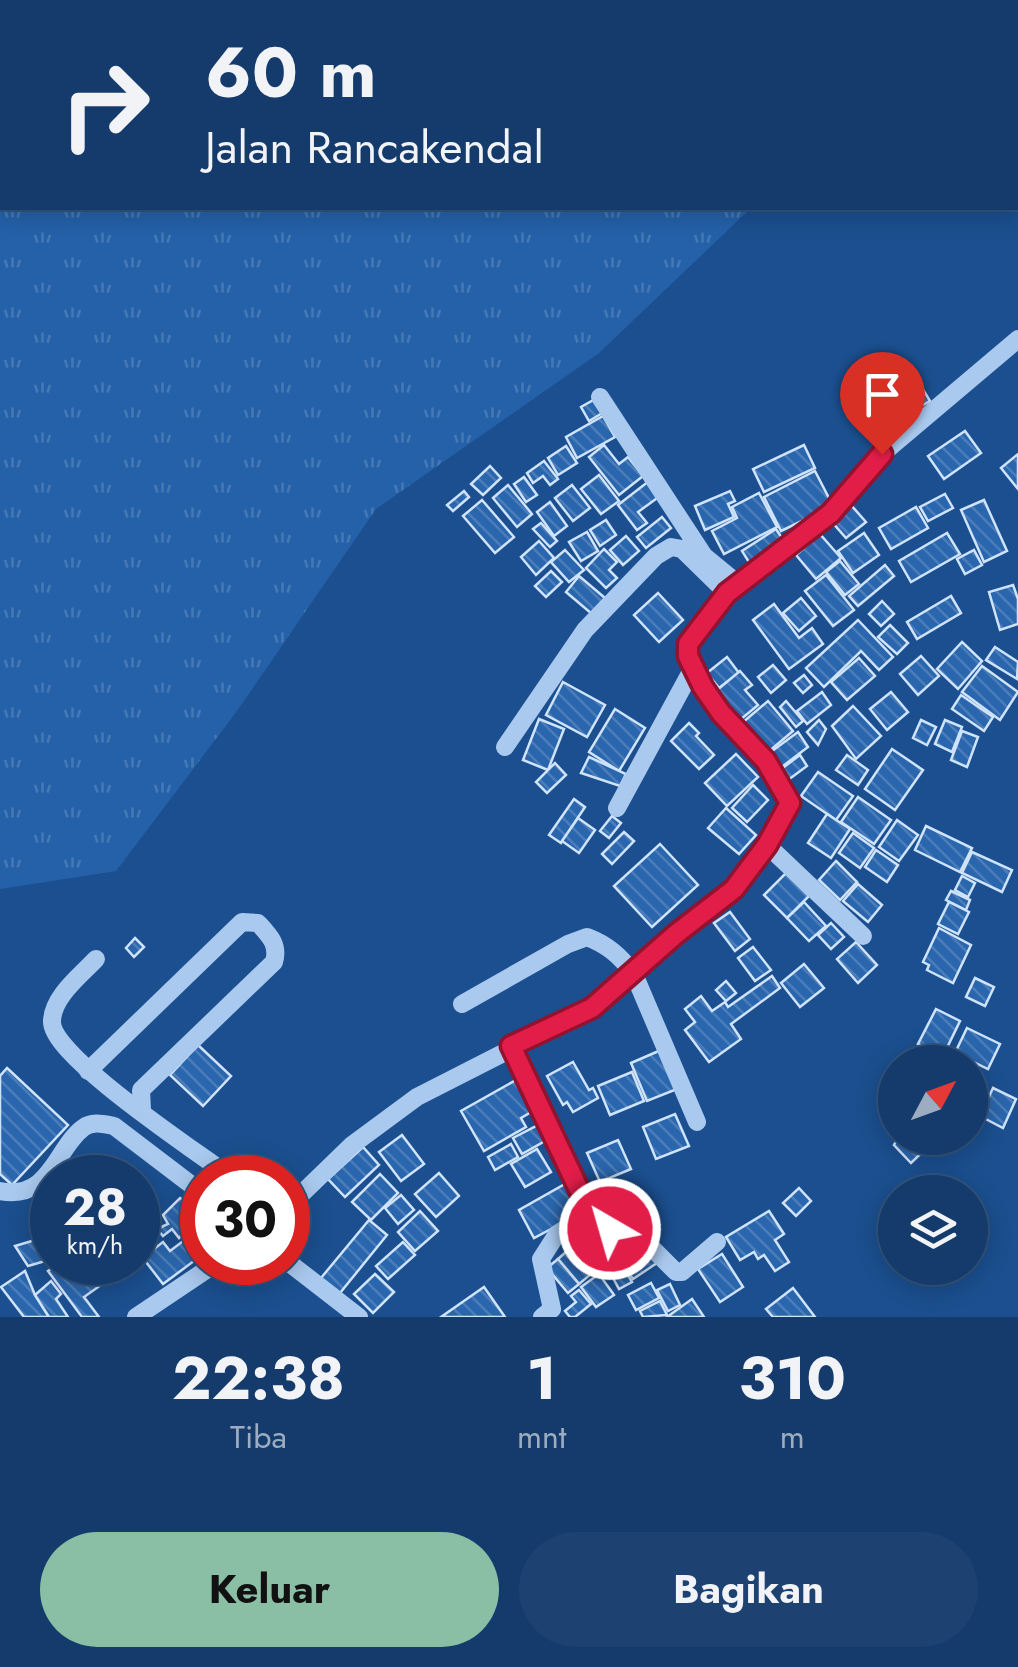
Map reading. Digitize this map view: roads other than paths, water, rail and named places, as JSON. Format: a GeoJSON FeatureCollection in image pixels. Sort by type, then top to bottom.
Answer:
{"type":"FeatureCollection","features":[{"type":"Feature","properties":{"kind":"street"},"geometry":{"type":"LineString","coordinates":[[310,1186],[352,1146],[417,1097],[511,1046],[576,1018],[734,889],[767,845],[790,803],[766,761],[721,713],[693,668],[688,644],[732,588],[831,513],[882,454],[1018,339]]}},
{"type":"Feature","properties":{"kind":"street"},"geometry":{"type":"LineString","coordinates":[[600,396],[704,556],[732,588]]}},
{"type":"Feature","properties":{"kind":"street"},"geometry":{"type":"LineString","coordinates":[[505,747],[584,630],[656,556],[671,547],[682,549],[732,588]]}},
{"type":"Feature","properties":{"kind":"street"},"geometry":{"type":"LineString","coordinates":[[617,808],[693,668]]}},
{"type":"Feature","properties":{"kind":"street"},"geometry":{"type":"LineString","coordinates":[[767,845],[862,936]]}},
{"type":"Feature","properties":{"kind":"street"},"geometry":{"type":"LineString","coordinates":[[88,1071],[242,922],[258,923],[272,937],[277,952],[274,962],[142,1090],[142,1110]]}},
{"type":"Feature","properties":{"kind":"street"},"geometry":{"type":"LineString","coordinates":[[462,1004],[587,937],[612,950],[634,974],[697,1122]]}},
{"type":"Feature","properties":{"kind":"street"},"geometry":{"type":"LineString","coordinates":[[96,959],[59,999],[52,1020],[57,1039],[88,1071],[202,1155]]}},
{"type":"Feature","properties":{"kind":"street"},"geometry":{"type":"LineString","coordinates":[[511,1046],[590,1213],[610,1229],[641,1237],[676,1272],[682,1272],[717,1242]]}},
{"type":"Feature","properties":{"kind":"street"},"geometry":{"type":"LineString","coordinates":[[0,1191],[10,1193],[36,1184],[52,1170],[83,1128],[98,1123],[114,1126],[180,1177]]}},
{"type":"Feature","properties":{"kind":"street"},"geometry":{"type":"LineString","coordinates":[[551,1314],[542,1259],[557,1234],[590,1213]]}},
{"type":"Feature","properties":{"kind":"street"},"geometry":{"type":"LineString","coordinates":[[310,1279],[359,1317]]}},
{"type":"Feature","properties":{"kind":"street"},"geometry":{"type":"LineString","coordinates":[[136,1317],[184,1285]]}}]}
